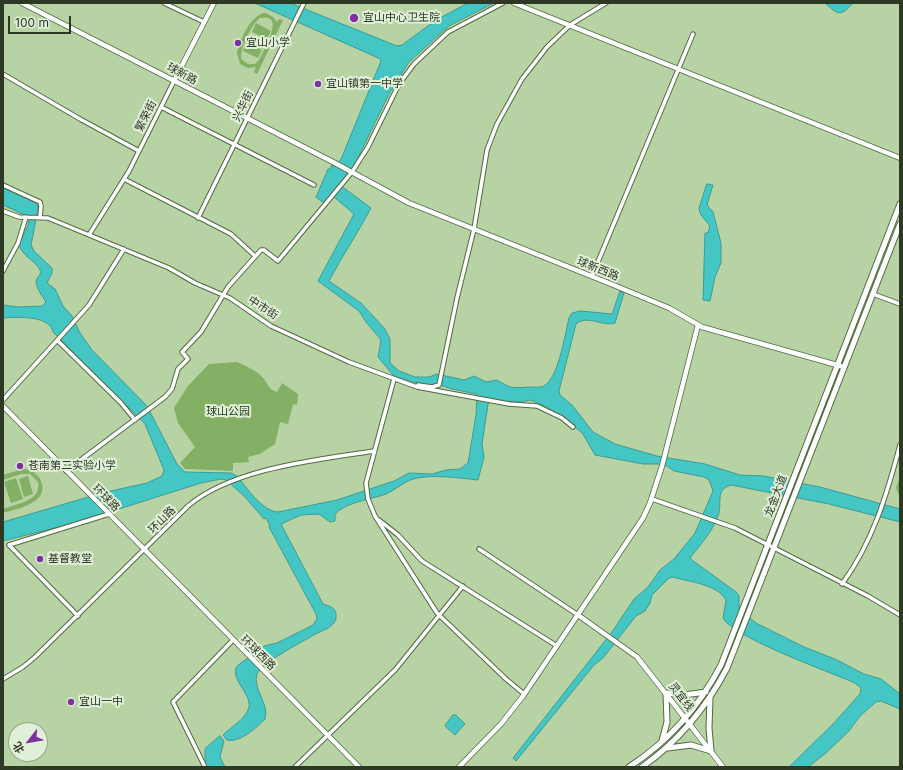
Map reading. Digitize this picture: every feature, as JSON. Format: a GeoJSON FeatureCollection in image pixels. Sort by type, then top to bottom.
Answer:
{"type":"FeatureCollection","features":[{"type":"Feature","properties":{"kind":"main road","name":"龙金大道"},"geometry":{"type":"LineString","coordinates":[[630,767],[660,744],[686,718],[706,692],[721,665],[900,204]]}},
{"type":"Feature","properties":{"kind":"main road","name":"龙金大道"},"geometry":{"type":"LineString","coordinates":[[642,767],[690,724],[710,697],[727,668],[900,224]]}},
{"type":"Feature","properties":{"kind":"main road"},"geometry":{"type":"LineString","coordinates":[[660,744],[667,722],[666,693],[684,695],[706,692]]}},
{"type":"Feature","properties":{"kind":"main road"},"geometry":{"type":"LineString","coordinates":[[665,748],[686,745],[711,751],[709,728],[710,697]]}},
{"type":"Feature","properties":{"kind":"street","name":"球新路"},"geometry":{"type":"LineString","coordinates":[[22,3],[352,172]]}},
{"type":"Feature","properties":{"kind":"street"},"geometry":{"type":"LineString","coordinates":[[164,3],[204,22]]}},
{"type":"Feature","properties":{"kind":"street","name":"繁荣街"},"geometry":{"type":"LineString","coordinates":[[89,235],[124,179],[214,3]]}},
{"type":"Feature","properties":{"kind":"street"},"geometry":{"type":"LineString","coordinates":[[66,471],[165,397],[172,389],[178,369],[188,359],[182,352],[201,332],[233,281],[261,250],[264,250],[278,261],[343,185],[368,147],[399,84],[414,64],[448,32],[502,3]]}},
{"type":"Feature","properties":{"kind":"street"},"geometry":{"type":"LineString","coordinates":[[514,3],[900,158]]}},
{"type":"Feature","properties":{"kind":"street"},"geometry":{"type":"LineString","coordinates":[[409,384],[432,387],[439,385],[457,298],[474,230],[486,154],[497,124],[513,93],[532,65],[552,41],[570,26],[606,3]]}},
{"type":"Feature","properties":{"kind":"street","name":"兴华街"},"geometry":{"type":"LineString","coordinates":[[198,218],[304,4]]}},
{"type":"Feature","properties":{"kind":"street"},"geometry":{"type":"LineString","coordinates":[[592,276],[677,69],[693,34]]}},
{"type":"Feature","properties":{"kind":"street"},"geometry":{"type":"LineString","coordinates":[[3,74],[80,119],[139,151]]}},
{"type":"Feature","properties":{"kind":"street"},"geometry":{"type":"LineString","coordinates":[[161,107],[314,185]]}},
{"type":"Feature","properties":{"kind":"street","name":"球新西路"},"geometry":{"type":"LineString","coordinates":[[352,172],[409,203],[669,308],[698,325],[844,367]]}},
{"type":"Feature","properties":{"kind":"street"},"geometry":{"type":"LineString","coordinates":[[124,179],[231,234],[255,256]]}},
{"type":"Feature","properties":{"kind":"street"},"geometry":{"type":"LineString","coordinates":[[3,185],[40,202],[41,206],[39,217]]}},
{"type":"Feature","properties":{"kind":"street","name":"中市街"},"geometry":{"type":"LineString","coordinates":[[3,211],[19,216],[48,218],[169,268],[195,283],[224,295],[271,326],[306,343],[349,362],[409,384]]}},
{"type":"Feature","properties":{"kind":"street"},"geometry":{"type":"LineString","coordinates":[[3,271],[18,243],[27,217]]}},
{"type":"Feature","properties":{"kind":"street"},"geometry":{"type":"LineString","coordinates":[[3,400],[78,318],[101,288],[124,249]]}},
{"type":"Feature","properties":{"kind":"street"},"geometry":{"type":"LineString","coordinates":[[873,294],[900,304]]}},
{"type":"Feature","properties":{"kind":"street"},"geometry":{"type":"LineString","coordinates":[[459,767],[501,724],[524,694],[639,525],[652,499],[662,466],[698,325]]}},
{"type":"Feature","properties":{"kind":"street"},"geometry":{"type":"LineString","coordinates":[[58,340],[136,419]]}},
{"type":"Feature","properties":{"kind":"street"},"geometry":{"type":"LineString","coordinates":[[394,379],[374,450],[366,489],[368,499],[377,518],[439,616],[524,694]]}},
{"type":"Feature","properties":{"kind":"street"},"geometry":{"type":"LineString","coordinates":[[409,384],[417,387],[476,398],[537,406],[562,418],[573,427]]}},
{"type":"Feature","properties":{"kind":"street","name":"环球路"},"geometry":{"type":"LineString","coordinates":[[3,406],[145,551]]}},
{"type":"Feature","properties":{"kind":"street"},"geometry":{"type":"LineString","coordinates":[[842,584],[864,550],[878,519],[900,445]]}},
{"type":"Feature","properties":{"kind":"street","name":"环山路"},"geometry":{"type":"LineString","coordinates":[[3,679],[29,663],[145,551],[194,501],[205,493],[241,477],[312,461],[374,450]]}},
{"type":"Feature","properties":{"kind":"street"},"geometry":{"type":"LineString","coordinates":[[652,499],[717,522],[768,545],[900,615]]}},
{"type":"Feature","properties":{"kind":"street"},"geometry":{"type":"LineString","coordinates":[[78,616],[9,545],[108,513]]}},
{"type":"Feature","properties":{"kind":"street"},"geometry":{"type":"LineString","coordinates":[[377,518],[398,535],[419,559],[557,646]]}},
{"type":"Feature","properties":{"kind":"street"},"geometry":{"type":"LineString","coordinates":[[479,549],[578,615]]}},
{"type":"Feature","properties":{"kind":"street","name":"环球西路"},"geometry":{"type":"LineString","coordinates":[[145,551],[359,767]]}},
{"type":"Feature","properties":{"kind":"street"},"geometry":{"type":"LineString","coordinates":[[295,767],[395,670],[462,586]]}},
{"type":"Feature","properties":{"kind":"street","name":"灵宜线"},"geometry":{"type":"LineString","coordinates":[[578,615],[631,651],[686,718],[723,767]]}},
{"type":"Feature","properties":{"kind":"street"},"geometry":{"type":"LineString","coordinates":[[206,767],[172,702],[233,640]]}},
{"type":"Feature","properties":{"kind":"green space"},"geometry":{"type":"Polygon","coordinates":[[[266,13],[273,17],[277,22],[279,19],[283,20],[257,74],[254,72],[256,67],[248,68],[240,64],[237,53],[247,28],[256,17],[266,13]],[[260,18],[246,38],[241,56],[242,60],[248,64],[255,64],[259,60],[268,41],[273,26],[272,21],[268,18],[260,18]]]}},
{"type":"Feature","properties":{"kind":"green space"},"geometry":{"type":"Polygon","coordinates":[[[256,23],[271,31],[267,39],[252,32],[256,23]]]}},
{"type":"Feature","properties":{"kind":"green space"},"geometry":{"type":"Polygon","coordinates":[[[247,43],[262,50],[258,58],[243,51],[247,43]]]}},
{"type":"Feature","properties":{"kind":"green space","name":"球山公园"},"geometry":{"type":"Polygon","coordinates":[[[237,362],[259,374],[274,391],[277,392],[282,383],[298,394],[297,405],[293,404],[288,424],[280,422],[275,444],[260,454],[248,457],[249,462],[233,463],[233,471],[185,469],[180,463],[195,447],[178,423],[174,408],[188,386],[209,364],[237,362]]]}},
{"type":"Feature","properties":{"kind":"green space"},"geometry":{"type":"Polygon","coordinates":[[[23,469],[34,472],[38,476],[42,486],[40,496],[32,503],[3,513],[3,509],[27,501],[36,494],[38,482],[30,474],[21,474],[3,480],[3,475],[23,469]]]}},
{"type":"Feature","properties":{"kind":"green space"},"geometry":{"type":"Polygon","coordinates":[[[28,476],[33,494],[24,497],[19,479],[28,476]]]}},
{"type":"Feature","properties":{"kind":"green space"},"geometry":{"type":"Polygon","coordinates":[[[900,476],[900,498],[896,488],[900,476]]]}},
{"type":"Feature","properties":{"kind":"green space"},"geometry":{"type":"Polygon","coordinates":[[[16,478],[23,499],[11,503],[4,482],[16,478]]]}},
{"type":"Feature","properties":{"kind":"water"},"geometry":{"type":"Polygon","coordinates":[[[255,3],[290,3],[397,46],[402,45],[436,20],[468,3],[494,3],[449,26],[409,62],[389,94],[354,166],[340,185],[371,208],[329,281],[361,303],[385,329],[390,339],[390,363],[399,371],[415,377],[429,377],[437,374],[464,380],[474,376],[486,382],[497,380],[515,388],[540,387],[544,386],[549,381],[554,374],[569,318],[572,313],[580,311],[612,314],[620,291],[624,293],[615,323],[610,324],[585,320],[576,324],[559,391],[560,395],[572,405],[593,432],[615,444],[657,456],[705,464],[740,475],[764,476],[820,487],[900,509],[900,522],[829,504],[731,485],[722,490],[716,522],[706,538],[690,558],[736,592],[739,596],[739,609],[756,623],[804,647],[835,659],[864,674],[881,679],[900,694],[900,709],[881,701],[876,702],[860,716],[849,731],[826,753],[808,767],[789,767],[833,724],[860,694],[861,688],[855,683],[784,654],[745,635],[731,626],[723,618],[726,600],[716,590],[694,582],[673,577],[669,578],[652,595],[650,603],[645,611],[636,616],[603,658],[594,665],[516,761],[513,758],[612,632],[634,599],[648,587],[660,570],[674,559],[695,533],[713,491],[709,480],[704,477],[674,471],[667,466],[658,464],[643,464],[595,455],[583,434],[565,418],[545,406],[530,400],[521,402],[503,401],[489,398],[482,444],[484,457],[478,480],[454,477],[428,477],[413,479],[386,494],[344,507],[335,515],[335,521],[330,522],[319,514],[301,515],[281,524],[323,604],[335,610],[336,619],[332,625],[282,653],[260,670],[257,674],[256,680],[265,708],[265,719],[248,734],[237,739],[227,740],[223,735],[244,717],[248,710],[248,699],[236,677],[235,671],[237,666],[264,646],[277,643],[313,625],[317,619],[316,614],[269,527],[270,526],[266,518],[264,519],[244,496],[226,480],[221,479],[201,483],[78,522],[3,541],[3,522],[102,493],[147,483],[162,476],[164,470],[145,424],[53,332],[51,326],[46,322],[32,318],[3,318],[3,305],[18,307],[42,306],[46,302],[36,282],[40,270],[23,253],[19,245],[28,225],[29,217],[3,205],[3,188],[38,204],[31,245],[34,251],[52,268],[52,273],[47,283],[55,289],[63,306],[72,316],[80,333],[92,350],[147,406],[177,464],[185,472],[231,473],[237,476],[266,508],[278,512],[337,500],[394,481],[409,473],[432,474],[446,470],[460,469],[468,463],[476,415],[477,394],[452,389],[437,384],[430,385],[413,382],[394,376],[378,357],[381,340],[359,311],[318,281],[354,214],[333,196],[324,203],[316,197],[328,169],[330,169],[332,165],[336,167],[342,157],[381,61],[380,59],[255,3]]]}},
{"type":"Feature","properties":{"kind":"water"},"geometry":{"type":"Polygon","coordinates":[[[825,3],[853,3],[845,11],[839,13],[825,3]]]}},
{"type":"Feature","properties":{"kind":"water"},"geometry":{"type":"Polygon","coordinates":[[[707,184],[713,185],[707,205],[713,212],[721,243],[721,263],[715,277],[710,301],[703,300],[705,233],[708,233],[710,226],[701,215],[699,209],[707,184]]]}},
{"type":"Feature","properties":{"kind":"water"},"geometry":{"type":"Polygon","coordinates":[[[453,715],[456,715],[465,724],[455,735],[445,726],[453,715]]]}},
{"type":"Feature","properties":{"kind":"water"},"geometry":{"type":"Polygon","coordinates":[[[220,736],[224,741],[220,757],[225,767],[207,767],[205,763],[205,749],[220,736]]]}},
{"type":"Feature","properties":{"kind":"place","name":"宜山中心卫生院"},"geometry":{"type":"Point","coordinates":[354,18]}},
{"type":"Feature","properties":{"kind":"place","name":"宜山小学"},"geometry":{"type":"Point","coordinates":[238,43]}},
{"type":"Feature","properties":{"kind":"place","name":"宜山镇第一中学"},"geometry":{"type":"Point","coordinates":[318,84]}},
{"type":"Feature","properties":{"kind":"place","name":"苍南第二实验小学"},"geometry":{"type":"Point","coordinates":[20,466]}},
{"type":"Feature","properties":{"kind":"place","name":"基督教堂"},"geometry":{"type":"Point","coordinates":[40,559]}},
{"type":"Feature","properties":{"kind":"place","name":"宜山一中"},"geometry":{"type":"Point","coordinates":[71,702]}}]}
